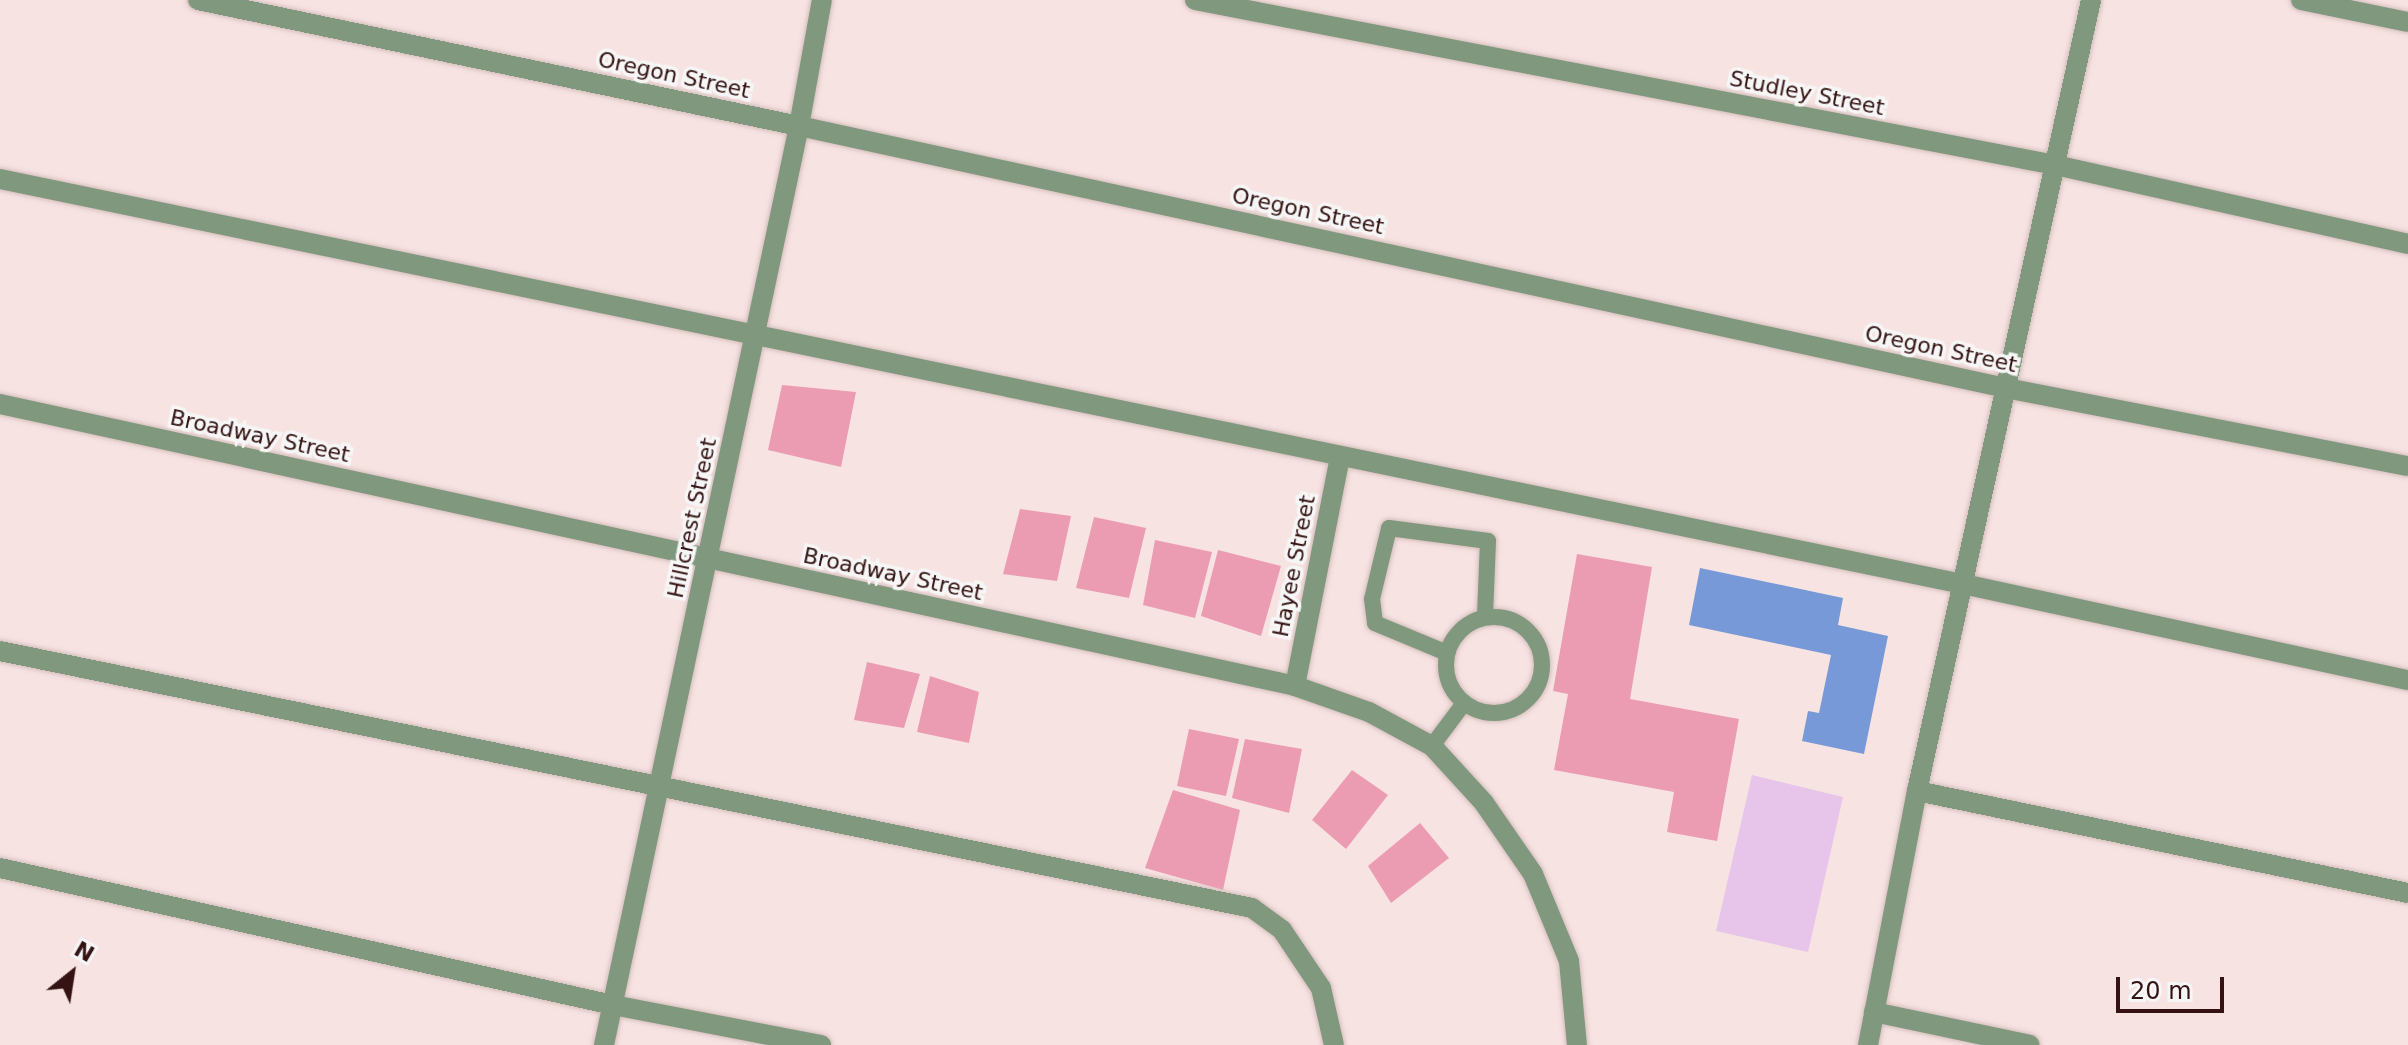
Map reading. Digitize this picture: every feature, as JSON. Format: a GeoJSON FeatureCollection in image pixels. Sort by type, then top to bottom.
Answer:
{"type":"FeatureCollection","features":[{"type":"Feature","properties":{"kind":"street","name":"Oregon Street"},"geometry":{"type":"LineString","coordinates":[[198,0],[799,126],[2006,388],[2408,466]]}},
{"type":"Feature","properties":{"kind":"street","name":"Hillcrest Street"},"geometry":{"type":"LineString","coordinates":[[604,1045],[799,126],[822,0]]}},
{"type":"Feature","properties":{"kind":"street","name":"Studley Street"},"geometry":{"type":"LineString","coordinates":[[1195,0],[2055,165],[2408,244]]}},
{"type":"Feature","properties":{"kind":"street"},"geometry":{"type":"LineString","coordinates":[[1868,1045],[1917,791],[2091,0]]}},
{"type":"Feature","properties":{"kind":"street"},"geometry":{"type":"LineString","coordinates":[[2301,0],[2408,22]]}},
{"type":"Feature","properties":{"kind":"street"},"geometry":{"type":"LineString","coordinates":[[0,179],[1963,584],[2408,680]]}},
{"type":"Feature","properties":{"kind":"street","name":"Broadway Street"},"geometry":{"type":"LineString","coordinates":[[0,404],[1295,686],[1369,712],[1432,746],[1484,803],[1533,874],[1569,961],[1577,1045]]}},
{"type":"Feature","properties":{"kind":"street","name":"Hayee Street"},"geometry":{"type":"LineString","coordinates":[[1295,686],[1340,456]]}},
{"type":"Feature","properties":{"kind":"street"},"geometry":{"type":"LineString","coordinates":[[0,651],[1252,908],[1282,930],[1321,988],[1334,1045]]}},
{"type":"Feature","properties":{"kind":"street"},"geometry":{"type":"LineString","coordinates":[[1917,791],[2408,893]]}},
{"type":"Feature","properties":{"kind":"street"},"geometry":{"type":"LineString","coordinates":[[0,868],[613,1005],[821,1045]]}},
{"type":"Feature","properties":{"kind":"street"},"geometry":{"type":"LineString","coordinates":[[1874,1012],[2030,1045]]}},
{"type":"Feature","properties":{"kind":"lane"},"geometry":{"type":"LineString","coordinates":[[1447,653],[1375,623],[1372,599],[1389,528],[1488,541],[1485,617]]}},
{"type":"Feature","properties":{"kind":"lane"},"geometry":{"type":"LineString","coordinates":[[1501,616],[1530,632],[1543,661],[1535,692],[1510,711],[1494,713],[1464,703],[1448,680],[1447,653],[1461,629],[1485,617],[1501,616]]}},
{"type":"Feature","properties":{"kind":"lane"},"geometry":{"type":"LineString","coordinates":[[1432,746],[1464,703]]}},
{"type":"Feature","properties":{"kind":"shaded area"},"geometry":{"type":"Polygon","coordinates":[[[1752,775],[1843,797],[1808,952],[1716,931],[1752,775]]]}},
{"type":"Feature","properties":{"kind":"water"},"geometry":{"type":"Polygon","coordinates":[[[1700,568],[1843,598],[1838,625],[1888,636],[1864,754],[1802,741],[1808,711],[1819,713],[1831,655],[1689,625],[1700,568]]]}},
{"type":"Feature","properties":{"kind":"building"},"geometry":{"type":"Polygon","coordinates":[[[782,385],[856,392],[841,467],[768,450],[782,385]]]}},
{"type":"Feature","properties":{"kind":"building"},"geometry":{"type":"Polygon","coordinates":[[[1020,509],[1071,516],[1057,581],[1003,574],[1020,509]]]}},
{"type":"Feature","properties":{"kind":"building"},"geometry":{"type":"Polygon","coordinates":[[[1094,517],[1146,528],[1129,598],[1076,588],[1094,517]]]}},
{"type":"Feature","properties":{"kind":"building"},"geometry":{"type":"Polygon","coordinates":[[[1155,540],[1212,552],[1195,618],[1143,605],[1155,540]]]}},
{"type":"Feature","properties":{"kind":"building"},"geometry":{"type":"Polygon","coordinates":[[[1218,550],[1281,566],[1261,636],[1201,616],[1218,550]]]}},
{"type":"Feature","properties":{"kind":"building"},"geometry":{"type":"Polygon","coordinates":[[[1577,554],[1652,567],[1630,699],[1739,719],[1717,841],[1667,832],[1674,792],[1554,770],[1568,694],[1553,691],[1577,554]]]}},
{"type":"Feature","properties":{"kind":"building"},"geometry":{"type":"Polygon","coordinates":[[[867,662],[920,674],[904,728],[854,720],[867,662]]]}},
{"type":"Feature","properties":{"kind":"building"},"geometry":{"type":"Polygon","coordinates":[[[930,676],[979,692],[969,743],[917,732],[930,676]]]}},
{"type":"Feature","properties":{"kind":"building"},"geometry":{"type":"Polygon","coordinates":[[[1189,729],[1239,739],[1226,796],[1177,786],[1189,729]]]}},
{"type":"Feature","properties":{"kind":"building"},"geometry":{"type":"Polygon","coordinates":[[[1245,739],[1302,749],[1289,813],[1232,798],[1245,739]]]}},
{"type":"Feature","properties":{"kind":"building"},"geometry":{"type":"Polygon","coordinates":[[[1352,770],[1388,795],[1346,849],[1312,820],[1352,770]]]}},
{"type":"Feature","properties":{"kind":"building"},"geometry":{"type":"Polygon","coordinates":[[[1173,790],[1240,810],[1223,890],[1145,868],[1173,790]]]}},
{"type":"Feature","properties":{"kind":"building"},"geometry":{"type":"Polygon","coordinates":[[[1420,823],[1449,858],[1391,903],[1368,866],[1420,823]]]}}]}
